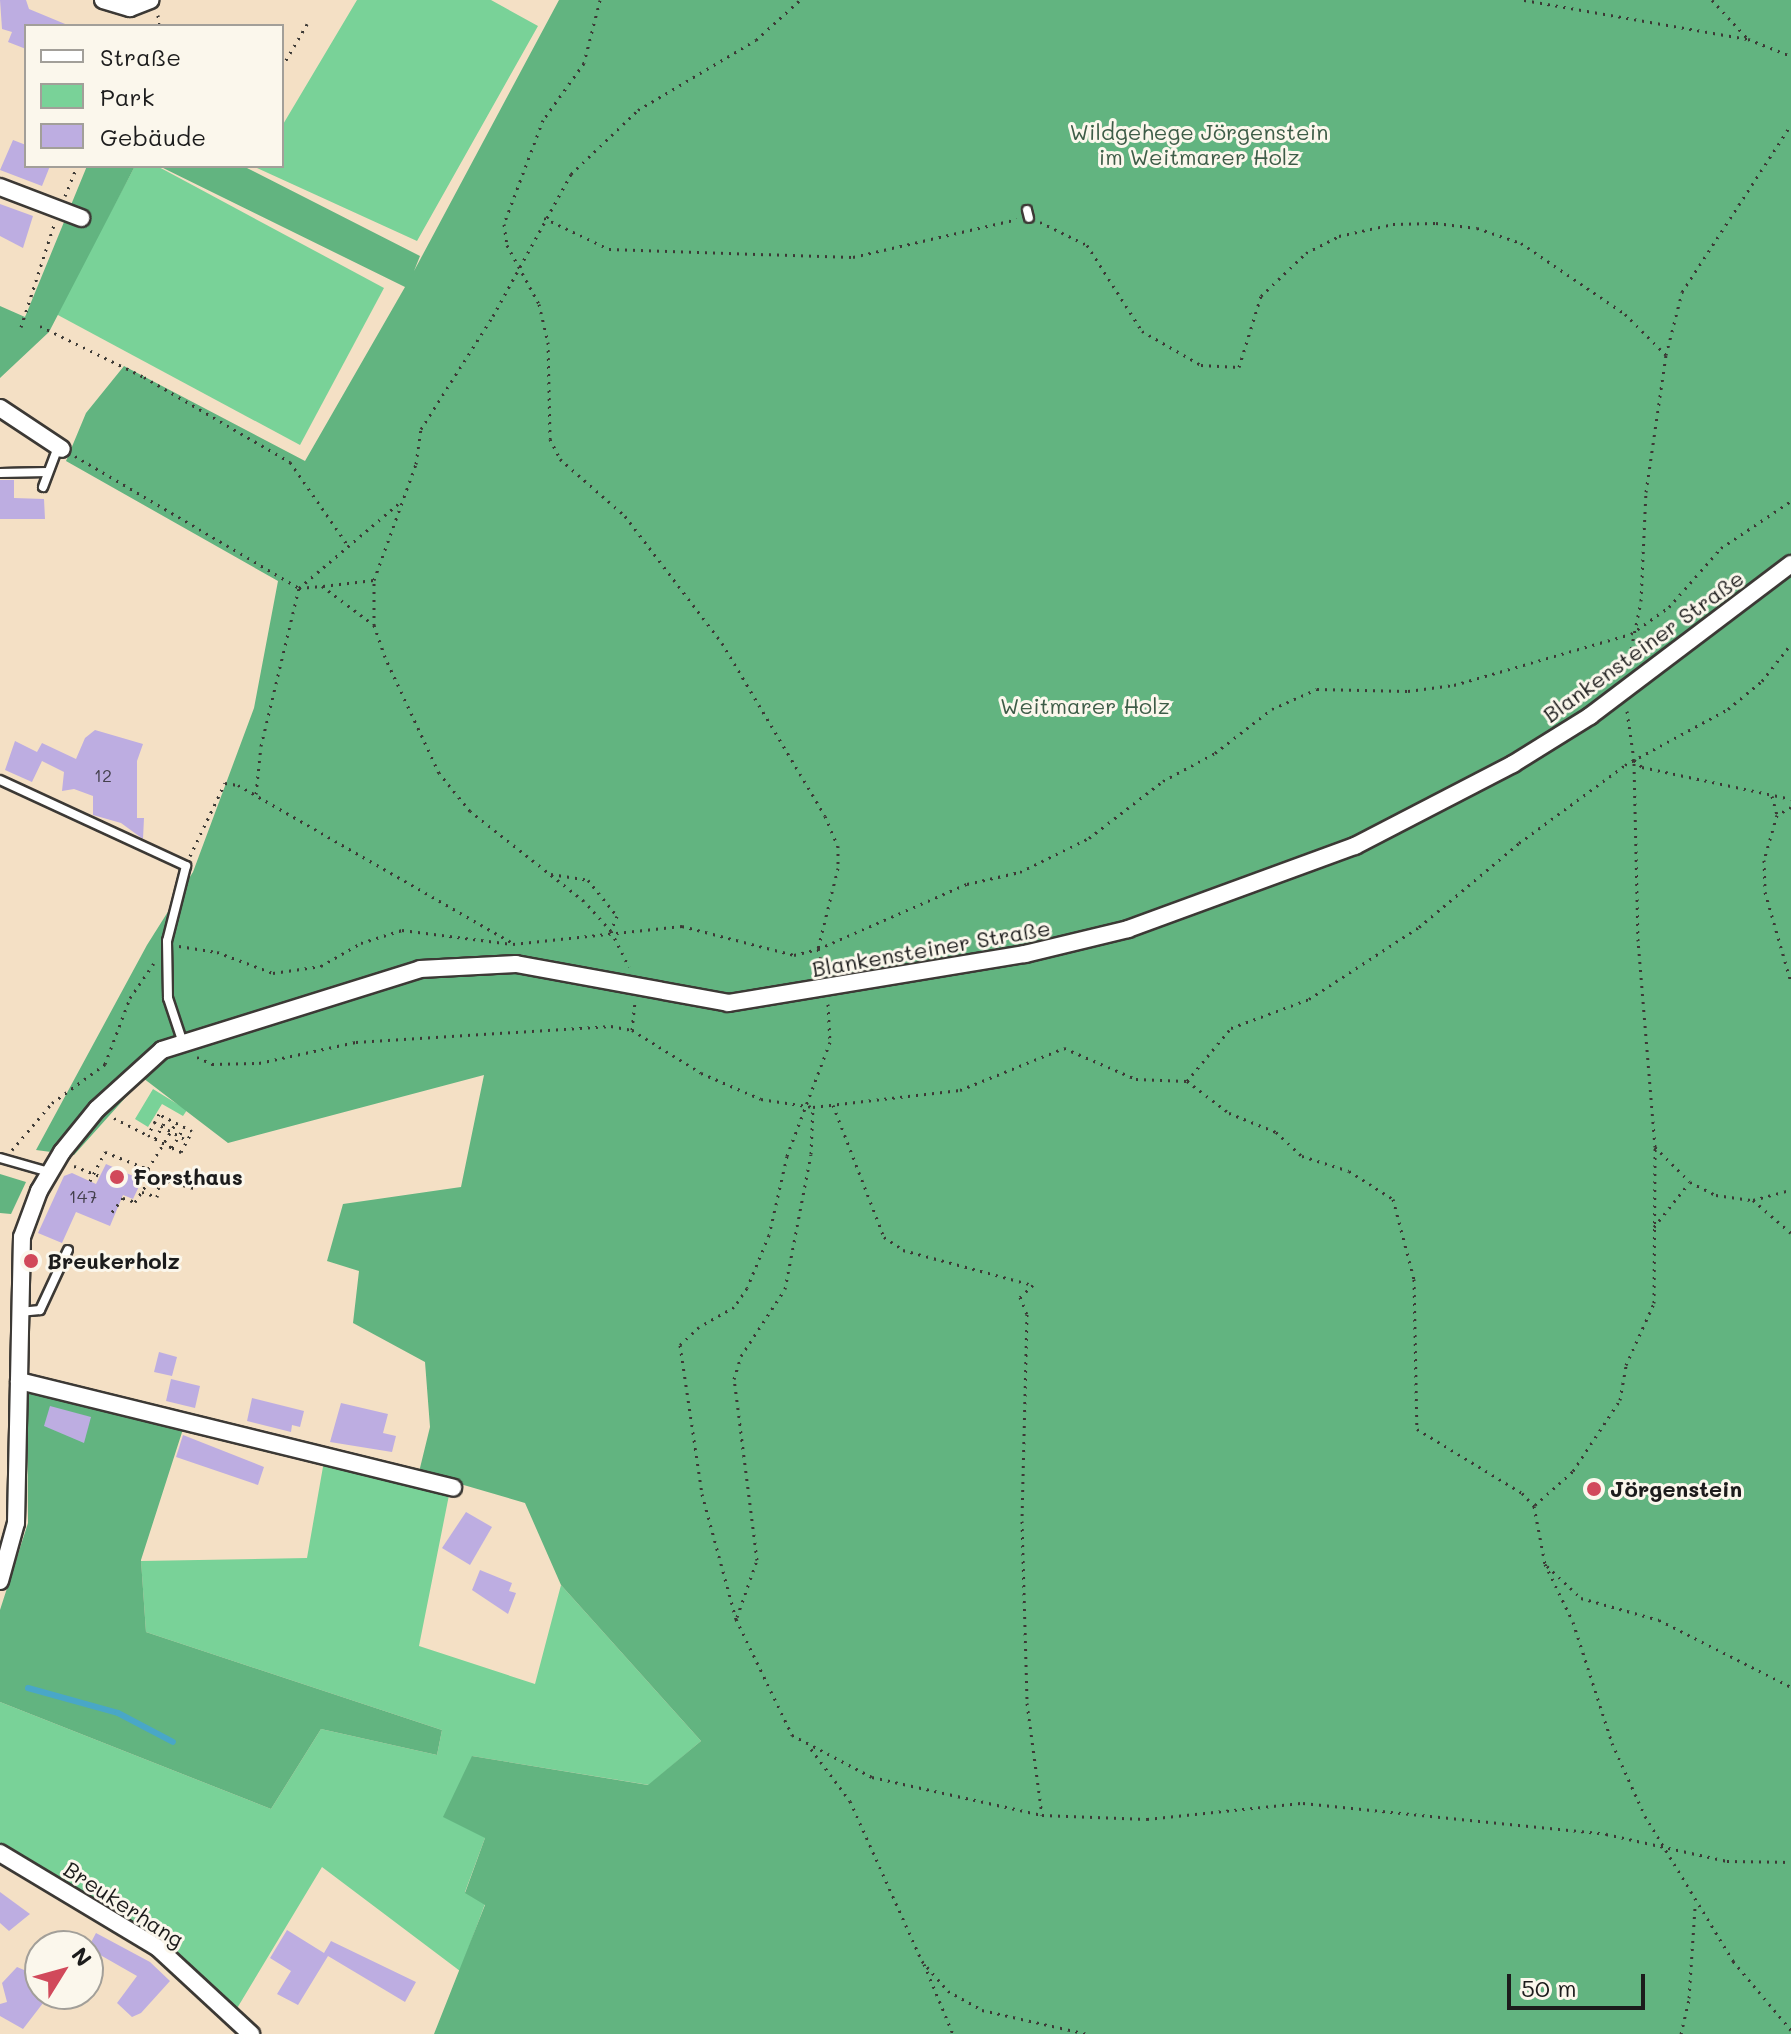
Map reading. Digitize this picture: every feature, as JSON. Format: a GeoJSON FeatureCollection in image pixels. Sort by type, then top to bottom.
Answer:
{"type":"FeatureCollection","features":[{"type":"Feature","properties":{"kind":"street"},"geometry":{"type":"LineString","coordinates":[[103,0],[130,8],[151,0]]}},
{"type":"Feature","properties":{"kind":"street"},"geometry":{"type":"LineString","coordinates":[[0,187],[81,218]]}},
{"type":"Feature","properties":{"kind":"street"},"geometry":{"type":"LineString","coordinates":[[0,408],[60,448]]}},
{"type":"Feature","properties":{"kind":"street","name":"Blankensteiner Straße"},"geometry":{"type":"LineString","coordinates":[[0,1581],[16,1523],[22,1237],[49,1172],[77,1132],[137,1069],[182,1040],[276,1018],[399,974],[458,965],[516,964],[728,1003],[826,989],[1090,940],[1355,846],[1448,799],[1563,734],[1791,564]]}},
{"type":"Feature","properties":{"kind":"street"},"geometry":{"type":"LineString","coordinates":[[19,1381],[453,1488]]}},
{"type":"Feature","properties":{"kind":"street","name":"Breukerhang"},"geometry":{"type":"LineString","coordinates":[[0,1853],[158,1948],[251,2034]]}},
{"type":"Feature","properties":{"kind":"lane"},"geometry":{"type":"LineString","coordinates":[[43,487],[60,448]]}},
{"type":"Feature","properties":{"kind":"lane"},"geometry":{"type":"LineString","coordinates":[[0,473],[48,472]]}},
{"type":"Feature","properties":{"kind":"lane"},"geometry":{"type":"LineString","coordinates":[[0,780],[186,866],[167,941],[168,998],[182,1040]]}},
{"type":"Feature","properties":{"kind":"lane"},"geometry":{"type":"LineString","coordinates":[[2,1161],[49,1172]]}},
{"type":"Feature","properties":{"kind":"lane"},"geometry":{"type":"LineString","coordinates":[[19,1312],[40,1310],[68,1250]]}},
{"type":"Feature","properties":{"kind":"path"},"geometry":{"type":"LineString","coordinates":[[600,0],[584,63],[543,120],[504,224],[507,245],[539,304],[545,329],[550,439],[560,459],[625,516],[722,643],[838,846],[838,868],[818,949],[826,989],[830,1042],[787,1156],[769,1235],[747,1288],[734,1307],[699,1327],[680,1345],[702,1494],[736,1619],[792,1735],[872,1777],[1042,1815],[1147,1819],[1303,1803],[1606,1834],[1727,1861],[1791,1862]]}},
{"type":"Feature","properties":{"kind":"path"},"geometry":{"type":"LineString","coordinates":[[632,1030],[635,988],[625,951],[611,931],[548,874],[470,811],[439,773],[374,625],[374,580],[399,503],[416,464],[421,429],[519,269],[544,218],[571,174],[617,127],[756,40],[800,0]]}},
{"type":"Feature","properties":{"kind":"path"},"geometry":{"type":"LineString","coordinates":[[1524,0],[1748,39],[1791,56]]}},
{"type":"Feature","properties":{"kind":"path"},"geometry":{"type":"LineString","coordinates":[[1712,0],[1748,39]]}},
{"type":"Feature","properties":{"kind":"path"},"geometry":{"type":"LineString","coordinates":[[284,64],[307,24]]}},
{"type":"Feature","properties":{"kind":"path"},"geometry":{"type":"LineString","coordinates":[[1534,1506],[1573,1471],[1620,1400],[1626,1365],[1654,1303],[1655,1147],[1638,941],[1634,760],[1626,690],[1631,634],[1641,601],[1646,492],[1666,355],[1687,281],[1791,125]]}},
{"type":"Feature","properties":{"kind":"path"},"geometry":{"type":"LineString","coordinates":[[21,327],[76,168]]}},
{"type":"Feature","properties":{"kind":"path"},"geometry":{"type":"LineString","coordinates":[[544,218],[609,249],[853,257],[1028,214],[1087,245],[1142,331],[1201,365],[1239,367],[1261,296],[1306,253],[1339,236],[1393,224],[1436,223],[1477,228],[1521,243],[1625,314],[1666,355]]}},
{"type":"Feature","properties":{"kind":"path"},"geometry":{"type":"LineString","coordinates":[[40,326],[144,377],[290,462],[347,544]]}},
{"type":"Feature","properties":{"kind":"path"},"geometry":{"type":"LineString","coordinates":[[60,448],[299,588],[374,580]]}},
{"type":"Feature","properties":{"kind":"path"},"geometry":{"type":"LineString","coordinates":[[2,1161],[52,1103],[105,1064],[130,998],[167,941],[273,973],[321,966],[361,943],[402,930],[513,944],[611,931],[682,926],[794,955],[818,949],[967,884],[1020,872],[1089,838],[1163,781],[1215,753],[1272,709],[1317,689],[1408,691],[1454,685],[1631,634],[1669,607],[1721,548],[1791,501]]}},
{"type":"Feature","properties":{"kind":"path"},"geometry":{"type":"LineString","coordinates":[[256,794],[261,746],[299,588],[347,544],[399,503]]}},
{"type":"Feature","properties":{"kind":"path"},"geometry":{"type":"LineString","coordinates":[[322,586],[374,625]]}},
{"type":"Feature","properties":{"kind":"path"},"geometry":{"type":"LineString","coordinates":[[1187,1081],[1231,1028],[1309,999],[1444,909],[1519,843],[1634,760],[1728,709],[1762,681],[1791,644]]}},
{"type":"Feature","properties":{"kind":"path"},"geometry":{"type":"LineString","coordinates":[[1634,760],[1651,770],[1791,799]]}},
{"type":"Feature","properties":{"kind":"path"},"geometry":{"type":"LineString","coordinates":[[186,866],[225,783],[256,794],[513,944]]}},
{"type":"Feature","properties":{"kind":"path"},"geometry":{"type":"LineString","coordinates":[[1772,794],[1777,815],[1764,860],[1765,892],[1791,982]]}},
{"type":"Feature","properties":{"kind":"path"},"geometry":{"type":"LineString","coordinates":[[1777,815],[1791,807]]}},
{"type":"Feature","properties":{"kind":"path"},"geometry":{"type":"LineString","coordinates":[[548,874],[588,880],[617,916],[611,931]]}},
{"type":"Feature","properties":{"kind":"path"},"geometry":{"type":"LineString","coordinates":[[513,944],[516,964]]}},
{"type":"Feature","properties":{"kind":"path"},"geometry":{"type":"LineString","coordinates":[[182,1040],[201,1061],[236,1064],[356,1042],[611,1026],[632,1030],[701,1073],[761,1099],[813,1107],[960,1090],[1064,1048],[1136,1079],[1187,1081],[1229,1113],[1276,1132],[1302,1156],[1349,1171],[1393,1199],[1414,1279],[1417,1429],[1522,1493],[1534,1506],[1545,1564],[1573,1622],[1612,1743],[1662,1847],[1733,1961],[1791,2030]]}},
{"type":"Feature","properties":{"kind":"path"},"geometry":{"type":"LineString","coordinates":[[833,1105],[884,1237],[903,1250],[1033,1285],[1020,1297],[1027,1314],[1022,1521],[1027,1703],[1042,1815]]}},
{"type":"Feature","properties":{"kind":"path"},"geometry":{"type":"LineString","coordinates":[[736,1619],[757,1560],[734,1379],[741,1356],[785,1289],[811,1154],[813,1107]]}},
{"type":"Feature","properties":{"kind":"path"},"geometry":{"type":"LineString","coordinates":[[112,1116],[164,1144],[181,1152],[192,1131],[159,1114],[148,1135]]}},
{"type":"Feature","properties":{"kind":"path"},"geometry":{"type":"LineString","coordinates":[[155,1139],[167,1118]]}},
{"type":"Feature","properties":{"kind":"path"},"geometry":{"type":"LineString","coordinates":[[154,1122],[187,1141]]}},
{"type":"Feature","properties":{"kind":"path"},"geometry":{"type":"LineString","coordinates":[[112,1212],[115,1204],[123,1198],[135,1202],[148,1182],[148,1169],[176,1123]]}},
{"type":"Feature","properties":{"kind":"path"},"geometry":{"type":"LineString","coordinates":[[172,1148],[184,1127]]}},
{"type":"Feature","properties":{"kind":"path"},"geometry":{"type":"LineString","coordinates":[[1655,1147],[1690,1182],[1716,1195],[1753,1200],[1791,1190]]}},
{"type":"Feature","properties":{"kind":"path"},"geometry":{"type":"LineString","coordinates":[[90,1181],[105,1152],[148,1169]]}},
{"type":"Feature","properties":{"kind":"path"},"geometry":{"type":"LineString","coordinates":[[93,1173],[100,1176]]}},
{"type":"Feature","properties":{"kind":"path"},"geometry":{"type":"LineString","coordinates":[[142,1192],[157,1197],[160,1179],[194,1188]]}},
{"type":"Feature","properties":{"kind":"path"},"geometry":{"type":"LineString","coordinates":[[1654,1227],[1690,1182]]}},
{"type":"Feature","properties":{"kind":"path"},"geometry":{"type":"LineString","coordinates":[[1753,1200],[1791,1233]]}},
{"type":"Feature","properties":{"kind":"path"},"geometry":{"type":"LineString","coordinates":[[108,1201],[115,1204]]}},
{"type":"Feature","properties":{"kind":"path"},"geometry":{"type":"LineString","coordinates":[[1545,1564],[1581,1598],[1659,1620],[1791,1687]]}},
{"type":"Feature","properties":{"kind":"path"},"geometry":{"type":"LineString","coordinates":[[808,1746],[850,1801],[953,2034]]}},
{"type":"Feature","properties":{"kind":"path"},"geometry":{"type":"LineString","coordinates":[[1681,2034],[1695,1904]]}},
{"type":"Feature","properties":{"kind":"path"},"geometry":{"type":"LineString","coordinates":[[922,1961],[948,1991],[982,2010],[1088,2034]]}},
{"type":"Feature","properties":{"kind":"green space"},"geometry":{"type":"Polygon","coordinates":[[[357,0],[491,0],[538,26],[417,241],[257,168],[284,168],[284,123],[357,0]]]}},
{"type":"Feature","properties":{"kind":"green space","name":"Weitmarer Holz"},"geometry":{"type":"Polygon","coordinates":[[[559,0],[1791,0],[1791,2034],[434,2034],[485,1905],[465,1893],[485,1838],[443,1817],[472,1756],[648,1785],[701,1741],[561,1585],[525,1503],[419,1472],[430,1427],[425,1362],[353,1323],[359,1271],[327,1261],[343,1204],[461,1187],[484,1075],[228,1143],[143,1078],[74,1155],[36,1150],[147,945],[193,872],[254,708],[278,581],[66,461],[86,413],[124,366],[305,461],[405,287],[163,168],[247,168],[420,256],[414,271],[559,0]]]}},
{"type":"Feature","properties":{"kind":"green space"},"geometry":{"type":"Polygon","coordinates":[[[86,168],[134,168],[49,332],[0,378],[0,306],[25,317],[86,168]]]}},
{"type":"Feature","properties":{"kind":"green space"},"geometry":{"type":"Polygon","coordinates":[[[134,168],[161,168],[384,288],[300,445],[56,314],[134,168]]]}},
{"type":"Feature","properties":{"kind":"green space"},"geometry":{"type":"Polygon","coordinates":[[[153,1089],[187,1110],[183,1116],[162,1104],[148,1127],[135,1119],[153,1089]]]}},
{"type":"Feature","properties":{"kind":"green space"},"geometry":{"type":"Polygon","coordinates":[[[0,1174],[26,1182],[11,1214],[0,1213],[0,1174]]]}},
{"type":"Feature","properties":{"kind":"green space"},"geometry":{"type":"Polygon","coordinates":[[[27,1390],[184,1426],[141,1560],[146,1632],[442,1730],[437,1755],[321,1729],[271,1809],[0,1702],[0,1610],[28,1523],[27,1390]]]}},
{"type":"Feature","properties":{"kind":"green space"},"geometry":{"type":"Polygon","coordinates":[[[324,1461],[450,1490],[419,1646],[535,1684],[561,1585],[701,1741],[649,1785],[472,1756],[485,1838],[465,1892],[485,1904],[460,1971],[322,1867],[236,2010],[170,1949],[100,1901],[0,1847],[0,1702],[271,1809],[321,1729],[437,1755],[442,1730],[146,1632],[141,1561],[307,1558],[324,1461]]]}},
{"type":"Feature","properties":{"kind":"building"},"geometry":{"type":"Polygon","coordinates":[[[0,0],[26,0],[29,9],[65,24],[24,24],[24,48],[8,42],[12,32],[2,29],[0,0]]]}},
{"type":"Feature","properties":{"kind":"building"},"geometry":{"type":"Polygon","coordinates":[[[13,140],[24,144],[24,168],[49,168],[42,186],[0,170],[13,140]]]}},
{"type":"Feature","properties":{"kind":"building"},"geometry":{"type":"Polygon","coordinates":[[[0,204],[33,216],[23,248],[0,236],[0,204]]]}},
{"type":"Feature","properties":{"kind":"building"},"geometry":{"type":"Polygon","coordinates":[[[0,480],[14,480],[14,498],[44,499],[45,519],[0,519],[0,480]]]}},
{"type":"Feature","properties":{"kind":"building"},"geometry":{"type":"Polygon","coordinates":[[[95,730],[143,744],[137,761],[137,818],[144,818],[143,839],[121,823],[93,815],[93,796],[74,789],[62,791],[64,772],[42,761],[32,782],[5,770],[15,741],[37,752],[42,743],[76,759],[85,738],[95,730]]]}},
{"type":"Feature","properties":{"kind":"building"},"geometry":{"type":"Polygon","coordinates":[[[106,1164],[142,1180],[133,1199],[123,1195],[110,1226],[76,1212],[62,1243],[38,1233],[64,1176],[72,1173],[96,1184],[106,1164]]]}},
{"type":"Feature","properties":{"kind":"building"},"geometry":{"type":"Polygon","coordinates":[[[159,1352],[177,1357],[172,1376],[154,1372],[159,1352]]]}},
{"type":"Feature","properties":{"kind":"building"},"geometry":{"type":"Polygon","coordinates":[[[171,1379],[200,1386],[195,1408],[166,1401],[171,1379]]]}},
{"type":"Feature","properties":{"kind":"building"},"geometry":{"type":"Polygon","coordinates":[[[252,1398],[304,1411],[300,1427],[292,1425],[291,1432],[247,1421],[252,1398]]]}},
{"type":"Feature","properties":{"kind":"building"},"geometry":{"type":"Polygon","coordinates":[[[341,1403],[388,1414],[383,1433],[396,1436],[392,1452],[330,1442],[341,1403]]]}},
{"type":"Feature","properties":{"kind":"building"},"geometry":{"type":"Polygon","coordinates":[[[50,1406],[91,1417],[84,1443],[44,1426],[50,1406]]]}},
{"type":"Feature","properties":{"kind":"building"},"geometry":{"type":"Polygon","coordinates":[[[183,1435],[264,1467],[258,1485],[176,1457],[183,1435]]]}},
{"type":"Feature","properties":{"kind":"building"},"geometry":{"type":"Polygon","coordinates":[[[466,1512],[492,1527],[470,1565],[442,1548],[466,1512]]]}},
{"type":"Feature","properties":{"kind":"building"},"geometry":{"type":"Polygon","coordinates":[[[480,1570],[512,1583],[509,1591],[516,1593],[508,1614],[472,1590],[480,1570]]]}},
{"type":"Feature","properties":{"kind":"building"},"geometry":{"type":"Polygon","coordinates":[[[0,1892],[30,1914],[9,1931],[0,1923],[0,1892]]]}},
{"type":"Feature","properties":{"kind":"building"},"geometry":{"type":"Polygon","coordinates":[[[287,1930],[324,1953],[331,1941],[416,1982],[405,2002],[328,1956],[298,2005],[277,1994],[291,1971],[270,1958],[287,1930]]]}},
{"type":"Feature","properties":{"kind":"building"},"geometry":{"type":"Polygon","coordinates":[[[104,1937],[150,1962],[170,1981],[141,2013],[132,2017],[117,2003],[137,1976],[104,1957],[104,1937]]]}},
{"type":"Feature","properties":{"kind":"building"},"geometry":{"type":"Polygon","coordinates":[[[17,1967],[24,1970],[24,2010],[38,2010],[23,2029],[0,2016],[0,2004],[7,2002],[2,1983],[17,1967]]]}},
{"type":"Feature","properties":{"kind":"waterway"},"geometry":{"type":"LineString","coordinates":[[28,1688],[118,1713],[173,1742]]}},
{"type":"Feature","properties":{"kind":"place","name":"Forsthaus"},"geometry":{"type":"Point","coordinates":[117,1177]}},
{"type":"Feature","properties":{"kind":"place","name":"Breukerholz"},"geometry":{"type":"Point","coordinates":[31,1261]}},
{"type":"Feature","properties":{"kind":"place","name":"Jörgenstein"},"geometry":{"type":"Point","coordinates":[1594,1489]}},
{"type":"Feature","properties":{"kind":"park label","name":"Wildgehege Jörgenstein im Weitmarer Holz"},"geometry":{"type":"Point","coordinates":[1199,144]}}]}
